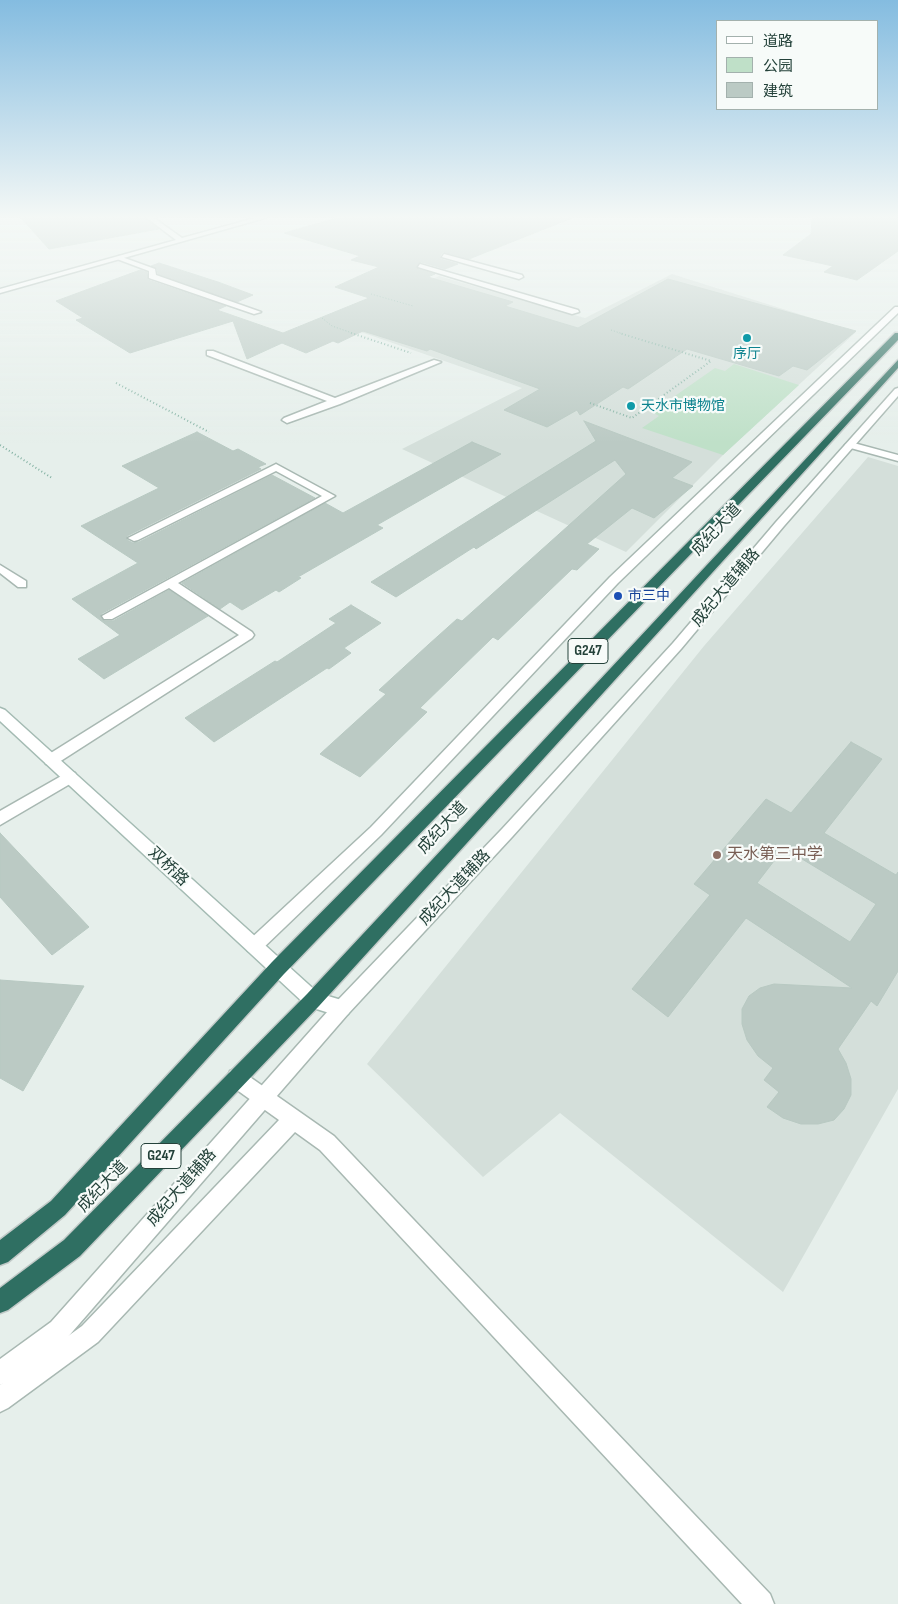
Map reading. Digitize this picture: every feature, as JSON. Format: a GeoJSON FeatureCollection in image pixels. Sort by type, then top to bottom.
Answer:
{"type":"FeatureCollection","features":[{"type":"Feature","properties":{"kind":"highway","name":"成纪大道"},"geometry":{"type":"LineString","coordinates":[[0,1254],[58,1208],[278,968],[898,335]]}},
{"type":"Feature","properties":{"kind":"highway","name":"成纪大道"},"geometry":{"type":"LineString","coordinates":[[0,1302],[72,1248],[313,1000],[898,363]]}},
{"type":"Feature","properties":{"kind":"street"},"geometry":{"type":"LineString","coordinates":[[201,293],[257,312]]}},
{"type":"Feature","properties":{"kind":"street"},"geometry":{"type":"LineString","coordinates":[[510,293],[575,312]]}},
{"type":"Feature","properties":{"kind":"street"},"geometry":{"type":"LineString","coordinates":[[254,946],[376,831],[614,580],[898,309]]}},
{"type":"Feature","properties":{"kind":"street"},"geometry":{"type":"LineString","coordinates":[[210,353],[337,402]]}},
{"type":"Feature","properties":{"kind":"street"},"geometry":{"type":"LineString","coordinates":[[286,420],[437,362]]}},
{"type":"Feature","properties":{"kind":"street","name":"成纪大道辅路"},"geometry":{"type":"LineString","coordinates":[[0,1373],[59,1330],[342,1008],[507,833],[657,667],[898,391]]}},
{"type":"Feature","properties":{"kind":"street"},"geometry":{"type":"LineString","coordinates":[[850,445],[898,458]]}},
{"type":"Feature","properties":{"kind":"street"},"geometry":{"type":"LineString","coordinates":[[108,616],[330,496],[276,467],[134,538]]}},
{"type":"Feature","properties":{"kind":"street"},"geometry":{"type":"LineString","coordinates":[[0,568],[22,584]]}},
{"type":"Feature","properties":{"kind":"street"},"geometry":{"type":"LineString","coordinates":[[51,760],[248,634],[170,583]]}},
{"type":"Feature","properties":{"kind":"street","name":"双桥路"},"geometry":{"type":"LineString","coordinates":[[0,713],[313,1000],[342,1008]]}},
{"type":"Feature","properties":{"kind":"street"},"geometry":{"type":"LineString","coordinates":[[0,819],[70,777]]}},
{"type":"Feature","properties":{"kind":"street"},"geometry":{"type":"LineString","coordinates":[[237,1078],[327,1143],[760,1604]]}},
{"type":"Feature","properties":{"kind":"street"},"geometry":{"type":"LineString","coordinates":[[0,1400],[90,1334],[294,1119]]}},
{"type":"Feature","properties":{"kind":"path"},"geometry":{"type":"LineString","coordinates":[[371,294],[412,306]]}},
{"type":"Feature","properties":{"kind":"path"},"geometry":{"type":"LineString","coordinates":[[322,318],[332,326],[437,362]]}},
{"type":"Feature","properties":{"kind":"path"},"geometry":{"type":"LineString","coordinates":[[590,404],[632,418],[711,361],[611,330]]}},
{"type":"Feature","properties":{"kind":"path"},"geometry":{"type":"LineString","coordinates":[[116,383],[208,432]]}},
{"type":"Feature","properties":{"kind":"path"},"geometry":{"type":"LineString","coordinates":[[0,445],[52,478]]}},
{"type":"Feature","properties":{"kind":"shaded area","name":"天水市博物馆"},"geometry":{"type":"Polygon","coordinates":[[[404,293],[498,293],[585,318],[635,293],[732,293],[856,332],[723,455],[626,552],[402,449],[522,388],[338,324],[404,293]]]}},
{"type":"Feature","properties":{"kind":"shaded area","name":"天水第三中学"},"geometry":{"type":"Polygon","coordinates":[[[868,457],[898,466],[898,1089],[783,1292],[560,1113],[483,1177],[367,1064],[704,646],[868,457]]]}},
{"type":"Feature","properties":{"kind":"green space"},"geometry":{"type":"Polygon","coordinates":[[[734,364],[799,385],[723,455],[642,428],[659,416],[652,412],[715,368],[725,371],[734,364]]]}},
{"type":"Feature","properties":{"kind":"building"},"geometry":{"type":"Polygon","coordinates":[[[78,293],[187,293],[226,306],[217,310],[283,333],[369,298],[353,293],[482,293],[513,302],[505,306],[578,328],[643,293],[718,293],[856,331],[807,370],[793,366],[779,376],[687,349],[628,389],[623,387],[580,415],[577,410],[547,427],[504,410],[540,389],[430,349],[427,351],[363,331],[338,343],[333,341],[306,353],[282,343],[247,359],[233,321],[130,353],[76,320],[83,318],[56,301],[78,293]]]}},
{"type":"Feature","properties":{"kind":"building"},"geometry":{"type":"Polygon","coordinates":[[[211,293],[247,293],[253,295],[237,302],[211,293]]]}},
{"type":"Feature","properties":{"kind":"building"},"geometry":{"type":"Polygon","coordinates":[[[584,421],[692,462],[672,478],[693,486],[654,518],[632,508],[587,544],[599,549],[577,570],[572,569],[498,640],[493,637],[420,708],[427,712],[360,777],[320,754],[386,694],[379,690],[428,645],[457,619],[462,621],[626,474],[615,460],[476,549],[474,547],[396,597],[371,582],[596,441],[584,421]]]}},
{"type":"Feature","properties":{"kind":"building"},"geometry":{"type":"Polygon","coordinates":[[[197,432],[233,451],[238,449],[266,464],[258,467],[261,469],[127,536],[127,540],[133,543],[139,542],[272,475],[315,498],[101,614],[104,621],[113,621],[169,590],[208,616],[104,679],[78,659],[120,635],[72,599],[138,563],[81,526],[159,488],[122,466],[197,432]]]}},
{"type":"Feature","properties":{"kind":"building"},"geometry":{"type":"Polygon","coordinates":[[[472,442],[501,454],[377,525],[383,528],[298,577],[301,578],[279,592],[276,590],[242,610],[230,602],[220,609],[182,583],[325,503],[343,513],[472,442]]]}},
{"type":"Feature","properties":{"kind":"building"},"geometry":{"type":"Polygon","coordinates":[[[351,605],[381,623],[344,648],[351,653],[329,669],[327,668],[214,742],[185,718],[275,661],[277,662],[336,623],[329,619],[351,605]]]}},
{"type":"Feature","properties":{"kind":"building"},"geometry":{"type":"Polygon","coordinates":[[[851,742],[882,759],[824,833],[896,875],[898,872],[898,971],[877,1006],[871,1001],[838,1049],[846,1063],[851,1079],[851,1095],[844,1109],[834,1120],[818,1124],[801,1124],[783,1118],[767,1107],[779,1092],[764,1080],[773,1068],[758,1056],[747,1040],[742,1024],[742,1009],[749,996],[760,988],[774,984],[852,988],[746,918],[668,1017],[632,989],[710,895],[694,884],[766,799],[791,813],[851,742]],[[784,848],[757,883],[850,942],[876,904],[784,848]]]}},
{"type":"Feature","properties":{"kind":"building"},"geometry":{"type":"Polygon","coordinates":[[[0,833],[89,927],[52,955],[0,897],[0,833]]]}},
{"type":"Feature","properties":{"kind":"building"},"geometry":{"type":"Polygon","coordinates":[[[0,980],[84,986],[23,1091],[0,1078],[0,980]]]}},
{"type":"Feature","properties":{"kind":"place","name":"序厅"},"geometry":{"type":"Point","coordinates":[747,338]}},
{"type":"Feature","properties":{"kind":"place","name":"天水市博物馆"},"geometry":{"type":"Point","coordinates":[631,406]}},
{"type":"Feature","properties":{"kind":"place","name":"市三中"},"geometry":{"type":"Point","coordinates":[618,596]}},
{"type":"Feature","properties":{"kind":"place","name":"天水第三中学"},"geometry":{"type":"Point","coordinates":[717,855]}}]}
